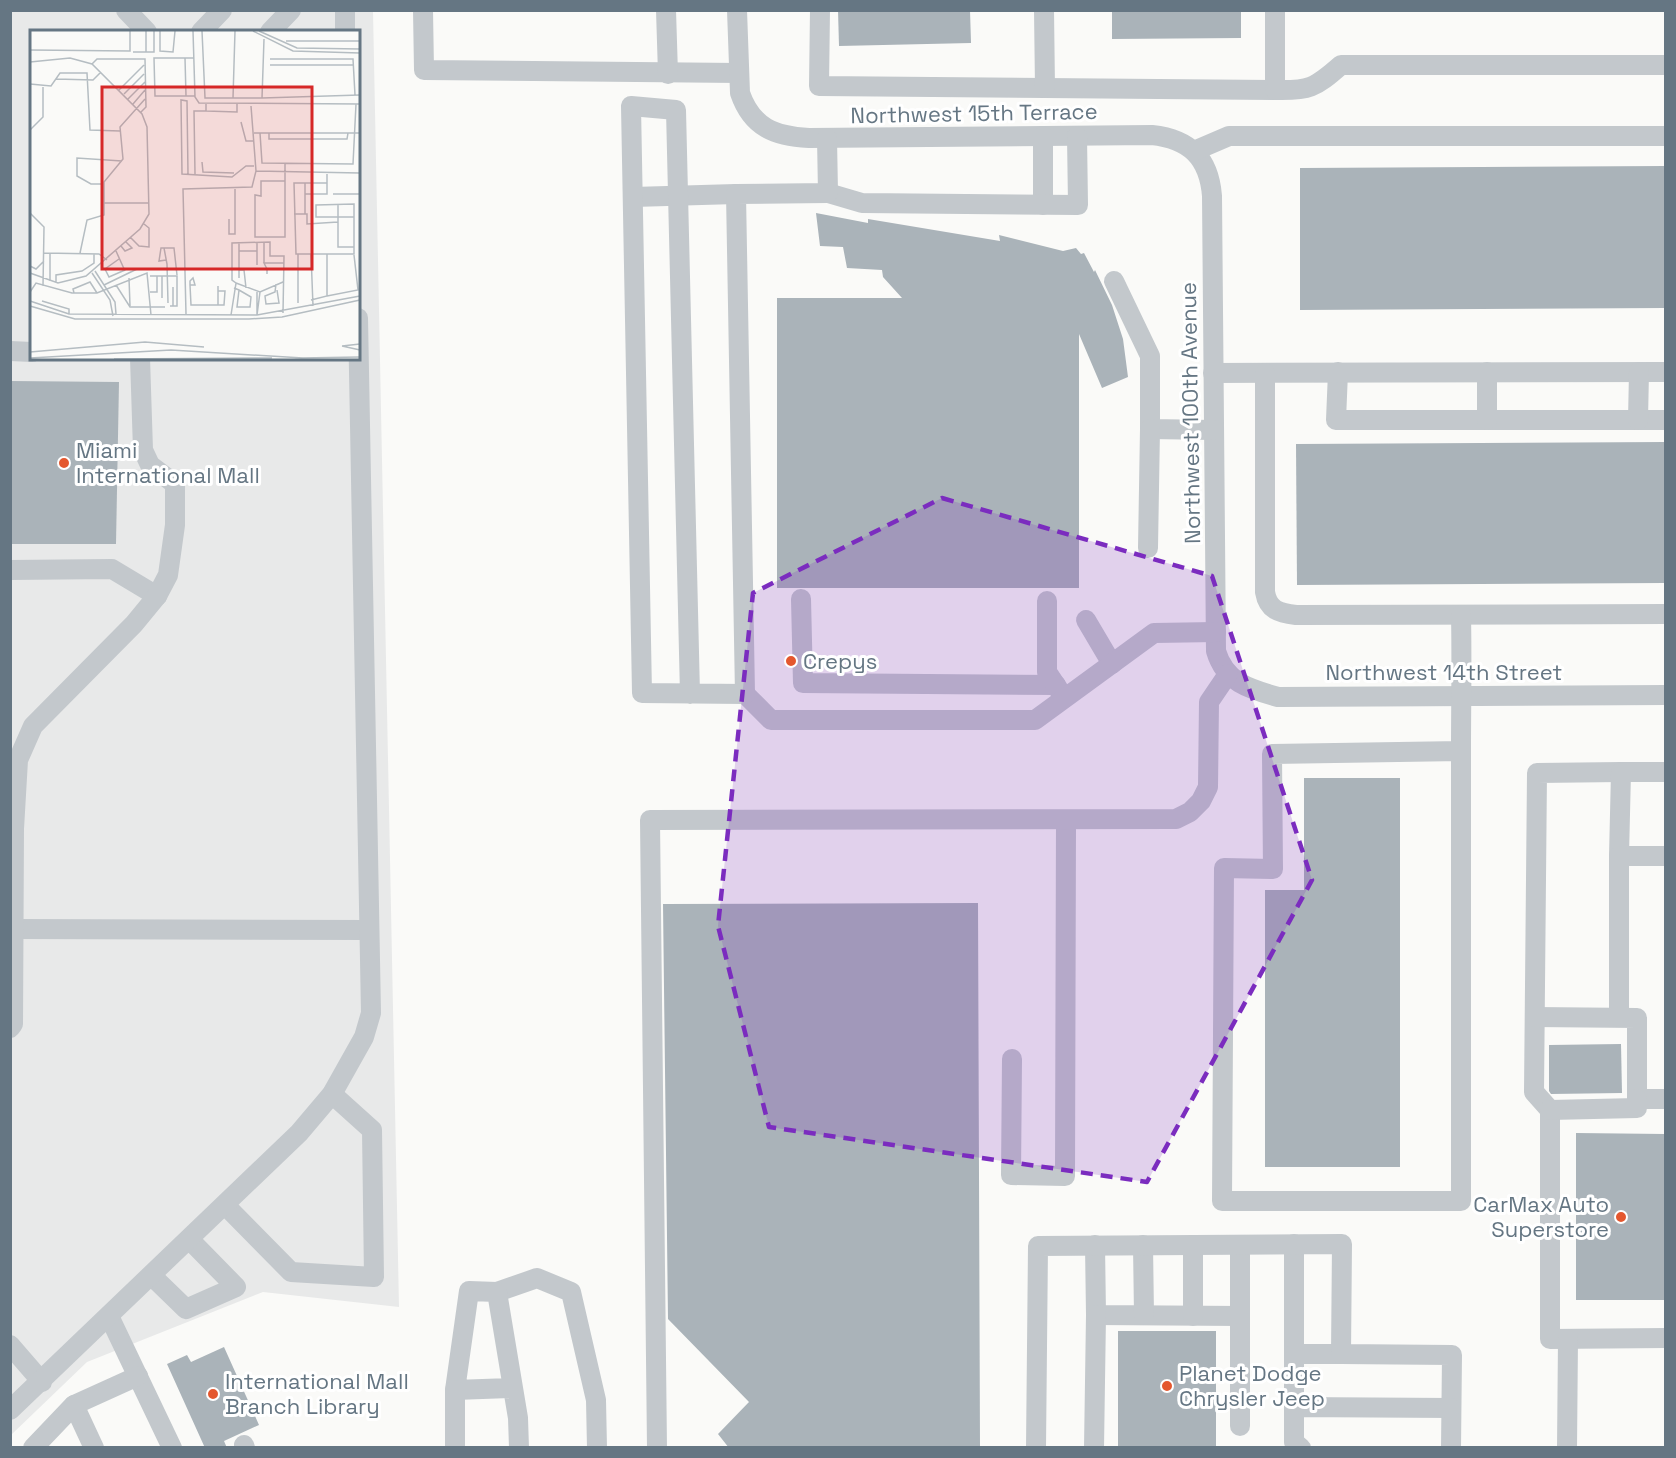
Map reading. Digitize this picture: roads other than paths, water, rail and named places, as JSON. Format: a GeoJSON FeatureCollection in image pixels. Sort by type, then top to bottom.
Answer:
{"type":"FeatureCollection","features":[{"type":"Feature","properties":{"kind":"street"},"geometry":{"type":"LineString","coordinates":[[203,30],[222,10]]}},
{"type":"Feature","properties":{"kind":"street"},"geometry":{"type":"LineString","coordinates":[[272,30],[291,10]]}},
{"type":"Feature","properties":{"kind":"street"},"geometry":{"type":"LineString","coordinates":[[423,10],[424,70],[668,74],[739,73],[737,10]]}},
{"type":"Feature","properties":{"kind":"street"},"geometry":{"type":"LineString","coordinates":[[666,10],[668,74]]}},
{"type":"Feature","properties":{"kind":"street"},"geometry":{"type":"LineString","coordinates":[[820,10],[819,86],[1300,91],[1322,82],[1341,65],[1665,65]]}},
{"type":"Feature","properties":{"kind":"street"},"geometry":{"type":"LineString","coordinates":[[1044,10],[1046,88]]}},
{"type":"Feature","properties":{"kind":"street"},"geometry":{"type":"LineString","coordinates":[[1275,10],[1275,90]]}},
{"type":"Feature","properties":{"kind":"street","name":"Northwest 15th Terrace"},"geometry":{"type":"LineString","coordinates":[[739,73],[740,93],[755,120],[773,133],[788,137],[1164,136],[1177,140],[1194,151]]}},
{"type":"Feature","properties":{"kind":"street"},"geometry":{"type":"LineString","coordinates":[[690,694],[676,110],[631,106],[642,693],[690,694],[745,694]]}},
{"type":"Feature","properties":{"kind":"street"},"geometry":{"type":"LineString","coordinates":[[1043,136],[1043,205]]}},
{"type":"Feature","properties":{"kind":"street"},"geometry":{"type":"LineString","coordinates":[[633,197],[828,193],[862,203],[1077,205],[1077,136]]}},
{"type":"Feature","properties":{"kind":"street"},"geometry":{"type":"LineString","coordinates":[[1194,151],[1230,136],[1665,136]]}},
{"type":"Feature","properties":{"kind":"street"},"geometry":{"type":"LineString","coordinates":[[827,138],[828,193]]}},
{"type":"Feature","properties":{"kind":"street","name":"Northwest 100th Avenue"},"geometry":{"type":"LineString","coordinates":[[1194,151],[1206,169],[1211,183],[1216,651],[1220,664],[1228,674]]}},
{"type":"Feature","properties":{"kind":"street"},"geometry":{"type":"LineString","coordinates":[[736,194],[745,694],[771,720],[1035,720],[1060,692],[1112,664],[1154,633],[1216,632]]}},
{"type":"Feature","properties":{"kind":"street"},"geometry":{"type":"LineString","coordinates":[[1114,281],[1149,356],[1148,548]]}},
{"type":"Feature","properties":{"kind":"street"},"geometry":{"type":"LineString","coordinates":[[10,351],[30,352]]}},
{"type":"Feature","properties":{"kind":"street"},"geometry":{"type":"LineString","coordinates":[[10,1028],[13,1024],[13,778],[18,760],[33,726],[134,624],[158,596],[168,574],[175,525],[175,484],[150,465],[143,450],[140,360]]}},
{"type":"Feature","properties":{"kind":"street"},"geometry":{"type":"LineString","coordinates":[[10,1410],[42,1382],[298,1133],[332,1094],[364,1037],[371,1013],[359,360]]}},
{"type":"Feature","properties":{"kind":"street"},"geometry":{"type":"LineString","coordinates":[[1338,372],[1336,420],[1665,420]]}},
{"type":"Feature","properties":{"kind":"street"},"geometry":{"type":"LineString","coordinates":[[1486,420],[1487,372]]}},
{"type":"Feature","properties":{"kind":"street"},"geometry":{"type":"LineString","coordinates":[[1638,420],[1639,372]]}},
{"type":"Feature","properties":{"kind":"street"},"geometry":{"type":"LineString","coordinates":[[1213,373],[1665,372]]}},
{"type":"Feature","properties":{"kind":"street"},"geometry":{"type":"LineString","coordinates":[[1265,373],[1265,592],[1266,600],[1271,608],[1280,613],[1296,615],[1665,614]]}},
{"type":"Feature","properties":{"kind":"street"},"geometry":{"type":"LineString","coordinates":[[1149,429],[1214,430]]}},
{"type":"Feature","properties":{"kind":"street"},"geometry":{"type":"LineString","coordinates":[[10,570],[112,569],[158,596]]}},
{"type":"Feature","properties":{"kind":"street"},"geometry":{"type":"LineString","coordinates":[[801,599],[803,683],[1060,692]]}},
{"type":"Feature","properties":{"kind":"street"},"geometry":{"type":"LineString","coordinates":[[1047,602],[1047,672],[1060,692]]}},
{"type":"Feature","properties":{"kind":"street"},"geometry":{"type":"LineString","coordinates":[[1461,615],[1461,696],[1461,751],[1461,1201],[1222,1201],[1224,868],[1273,869],[1272,754],[1461,751]]}},
{"type":"Feature","properties":{"kind":"street"},"geometry":{"type":"LineString","coordinates":[[1086,620],[1112,664]]}},
{"type":"Feature","properties":{"kind":"street"},"geometry":{"type":"LineString","coordinates":[[657,1448],[650,820],[1176,819],[1190,812],[1201,801],[1208,787],[1209,702],[1228,674]]}},
{"type":"Feature","properties":{"kind":"street","name":"Northwest 14th Street"},"geometry":{"type":"LineString","coordinates":[[1228,674],[1252,690],[1278,697],[1665,695]]}},
{"type":"Feature","properties":{"kind":"street"},"geometry":{"type":"LineString","coordinates":[[1665,771],[1537,772],[1534,1092],[1550,1110],[1550,1339],[1665,1338]]}},
{"type":"Feature","properties":{"kind":"street"},"geometry":{"type":"LineString","coordinates":[[1619,1017],[1621,772]]}},
{"type":"Feature","properties":{"kind":"street"},"geometry":{"type":"LineString","coordinates":[[1012,1059],[1011,1175],[1065,1176],[1066,820]]}},
{"type":"Feature","properties":{"kind":"street"},"geometry":{"type":"LineString","coordinates":[[1619,856],[1665,856]]}},
{"type":"Feature","properties":{"kind":"street"},"geometry":{"type":"LineString","coordinates":[[14,929],[369,930]]}},
{"type":"Feature","properties":{"kind":"street"},"geometry":{"type":"LineString","coordinates":[[1535,1017],[1637,1018],[1637,1108],[1550,1110]]}},
{"type":"Feature","properties":{"kind":"street"},"geometry":{"type":"LineString","coordinates":[[225,1205],[291,1272],[374,1277],[372,1131],[332,1094]]}},
{"type":"Feature","properties":{"kind":"street"},"geometry":{"type":"LineString","coordinates":[[1637,1100],[1665,1100]]}},
{"type":"Feature","properties":{"kind":"street"},"geometry":{"type":"LineString","coordinates":[[152,1276],[186,1309],[236,1287],[189,1239]]}},
{"type":"Feature","properties":{"kind":"street"},"geometry":{"type":"LineString","coordinates":[[1294,1244],[1294,1442],[1301,1448]]}},
{"type":"Feature","properties":{"kind":"street"},"geometry":{"type":"LineString","coordinates":[[1036,1448],[1038,1246],[1342,1244],[1341,1354]]}},
{"type":"Feature","properties":{"kind":"street"},"geometry":{"type":"LineString","coordinates":[[1094,1448],[1095,1245]]}},
{"type":"Feature","properties":{"kind":"street"},"geometry":{"type":"LineString","coordinates":[[1143,1245],[1144,1315]]}},
{"type":"Feature","properties":{"kind":"street"},"geometry":{"type":"LineString","coordinates":[[1193,1245],[1193,1316]]}},
{"type":"Feature","properties":{"kind":"street"},"geometry":{"type":"LineString","coordinates":[[1240,1245],[1240,1426]]}},
{"type":"Feature","properties":{"kind":"street"},"geometry":{"type":"LineString","coordinates":[[455,1448],[455,1390],[469,1291],[497,1293],[537,1278],[571,1293],[596,1400],[597,1448]]}},
{"type":"Feature","properties":{"kind":"street"},"geometry":{"type":"LineString","coordinates":[[497,1293],[518,1418],[519,1448]]}},
{"type":"Feature","properties":{"kind":"street"},"geometry":{"type":"LineString","coordinates":[[1096,1315],[1240,1316]]}},
{"type":"Feature","properties":{"kind":"street"},"geometry":{"type":"LineString","coordinates":[[109,1317],[172,1448]]}},
{"type":"Feature","properties":{"kind":"street"},"geometry":{"type":"LineString","coordinates":[[1567,1448],[1568,1339]]}},
{"type":"Feature","properties":{"kind":"street"},"geometry":{"type":"LineString","coordinates":[[10,1345],[42,1382]]}},
{"type":"Feature","properties":{"kind":"street"},"geometry":{"type":"LineString","coordinates":[[1294,1354],[1452,1355],[1451,1448]]}},
{"type":"Feature","properties":{"kind":"street"},"geometry":{"type":"LineString","coordinates":[[33,1448],[74,1405],[138,1376]]}},
{"type":"Feature","properties":{"kind":"street"},"geometry":{"type":"LineString","coordinates":[[455,1390],[513,1388]]}},
{"type":"Feature","properties":{"kind":"street"},"geometry":{"type":"LineString","coordinates":[[74,1405],[93,1448]]}},
{"type":"Feature","properties":{"kind":"street"},"geometry":{"type":"LineString","coordinates":[[1294,1407],[1451,1408]]}},
{"type":"Feature","properties":{"kind":"place","name":"Miami International Mall"},"geometry":{"type":"Point","coordinates":[64,463]}},
{"type":"Feature","properties":{"kind":"place","name":"Crepys"},"geometry":{"type":"Point","coordinates":[791,661]}},
{"type":"Feature","properties":{"kind":"place","name":"CarMax Auto Superstore"},"geometry":{"type":"Point","coordinates":[1621,1217]}},
{"type":"Feature","properties":{"kind":"place","name":"Planet Dodge Chrysler Jeep"},"geometry":{"type":"Point","coordinates":[1167,1386]}},
{"type":"Feature","properties":{"kind":"place","name":"International Mall Branch Library"},"geometry":{"type":"Point","coordinates":[213,1394]}}]}
